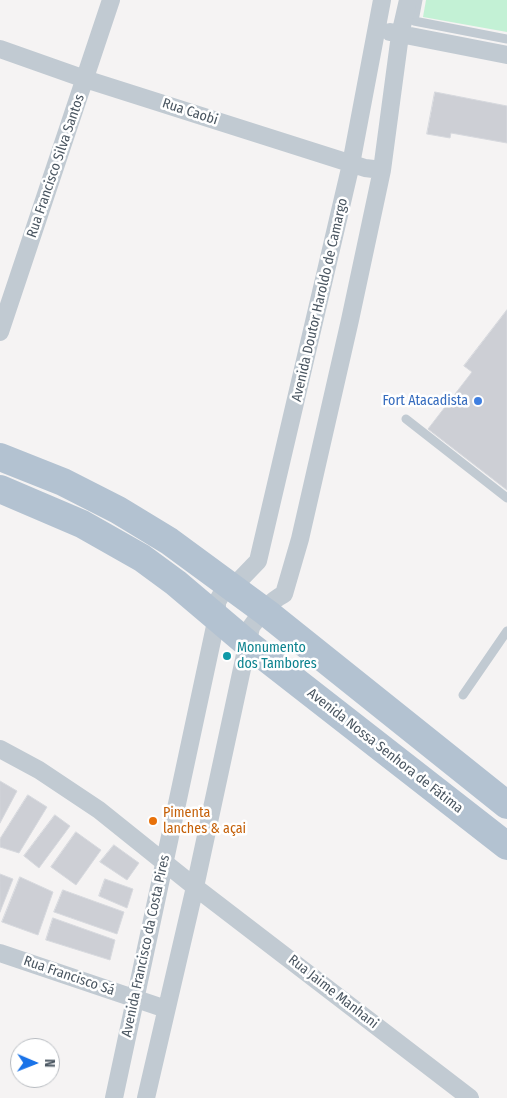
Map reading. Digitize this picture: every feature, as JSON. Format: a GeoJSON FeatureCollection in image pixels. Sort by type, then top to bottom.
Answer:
{"type":"FeatureCollection","features":[{"type":"Feature","properties":{"kind":"main road"},"geometry":{"type":"LineString","coordinates":[[0,457],[63,482],[118,510],[170,541],[507,805]]}},
{"type":"Feature","properties":{"kind":"main road","name":"Avenida Nossa Senhora de Fátima"},"geometry":{"type":"LineString","coordinates":[[0,489],[82,524],[137,555],[176,583],[248,644],[507,846]]}},
{"type":"Feature","properties":{"kind":"street","name":"Rua Francisco Silva Santos"},"geometry":{"type":"LineString","coordinates":[[0,332],[111,0]]}},
{"type":"Feature","properties":{"kind":"street","name":"Avenida Doutor Haroldo de Camargo"},"geometry":{"type":"LineString","coordinates":[[216,618],[217,602],[221,595],[232,588],[258,561],[351,164],[382,0]]}},
{"type":"Feature","properties":{"kind":"street"},"geometry":{"type":"LineString","coordinates":[[146,1098],[195,887],[251,626],[274,600],[284,594],[300,539],[382,170],[400,35],[408,0]]}},
{"type":"Feature","properties":{"kind":"street"},"geometry":{"type":"LineString","coordinates":[[377,31],[507,55]]}},
{"type":"Feature","properties":{"kind":"street","name":"Rua Caobi"},"geometry":{"type":"LineString","coordinates":[[0,50],[351,164],[382,170]]}},
{"type":"Feature","properties":{"kind":"street","name":"Avenida Francisco da Costa Pires"},"geometry":{"type":"LineString","coordinates":[[114,1098],[216,618]]}},
{"type":"Feature","properties":{"kind":"street","name":"Rua Jaime Manhani"},"geometry":{"type":"LineString","coordinates":[[0,749],[39,770],[99,810],[195,887],[470,1098]]}},
{"type":"Feature","properties":{"kind":"street","name":"Rua Francisco Sá"},"geometry":{"type":"LineString","coordinates":[[0,953],[166,1009]]}},
{"type":"Feature","properties":{"kind":"lane"},"geometry":{"type":"LineString","coordinates":[[418,0],[414,21],[507,38]]}},
{"type":"Feature","properties":{"kind":"lane"},"geometry":{"type":"LineString","coordinates":[[406,419],[507,498]]}},
{"type":"Feature","properties":{"kind":"lane"},"geometry":{"type":"LineString","coordinates":[[463,696],[507,631]]}},
{"type":"Feature","properties":{"kind":"green space"},"geometry":{"type":"Polygon","coordinates":[[[426,0],[507,0],[507,32],[423,17],[426,0]]]}},
{"type":"Feature","properties":{"kind":"building"},"geometry":{"type":"Polygon","coordinates":[[[435,92],[507,106],[507,143],[451,133],[450,138],[427,134],[435,92]]]}},
{"type":"Feature","properties":{"kind":"building","name":"Fort Atacadista"},"geometry":{"type":"Polygon","coordinates":[[[507,310],[507,490],[428,429],[472,372],[464,366],[507,310]]]}},
{"type":"Feature","properties":{"kind":"building"},"geometry":{"type":"Polygon","coordinates":[[[0,781],[17,791],[0,823],[0,781]]]}},
{"type":"Feature","properties":{"kind":"building"},"geometry":{"type":"Polygon","coordinates":[[[28,795],[47,807],[19,853],[0,847],[0,839],[28,795]]]}},
{"type":"Feature","properties":{"kind":"building"},"geometry":{"type":"Polygon","coordinates":[[[55,815],[70,826],[39,868],[24,856],[55,815]]]}},
{"type":"Feature","properties":{"kind":"building"},"geometry":{"type":"Polygon","coordinates":[[[76,832],[101,850],[76,885],[51,867],[76,832]]]}},
{"type":"Feature","properties":{"kind":"building"},"geometry":{"type":"Polygon","coordinates":[[[114,845],[139,863],[127,880],[100,862],[114,845]]]}},
{"type":"Feature","properties":{"kind":"building"},"geometry":{"type":"Polygon","coordinates":[[[0,874],[13,879],[0,912],[0,874]]]}},
{"type":"Feature","properties":{"kind":"building"},"geometry":{"type":"Polygon","coordinates":[[[20,877],[53,892],[38,935],[2,922],[20,877]]]}},
{"type":"Feature","properties":{"kind":"building"},"geometry":{"type":"Polygon","coordinates":[[[105,879],[133,889],[127,908],[99,896],[105,879]]]}},
{"type":"Feature","properties":{"kind":"building"},"geometry":{"type":"Polygon","coordinates":[[[63,890],[124,912],[117,934],[54,912],[63,890]]]}},
{"type":"Feature","properties":{"kind":"building"},"geometry":{"type":"Polygon","coordinates":[[[53,918],[115,940],[110,960],[46,940],[53,918]]]}},
{"type":"Feature","properties":{"kind":"place","name":"Fort Atacadista"},"geometry":{"type":"Point","coordinates":[478,401]}},
{"type":"Feature","properties":{"kind":"place","name":"Monumento dos Tambores"},"geometry":{"type":"Point","coordinates":[227,656]}},
{"type":"Feature","properties":{"kind":"place","name":"Pimenta lanches & açai"},"geometry":{"type":"Point","coordinates":[153,821]}}]}
